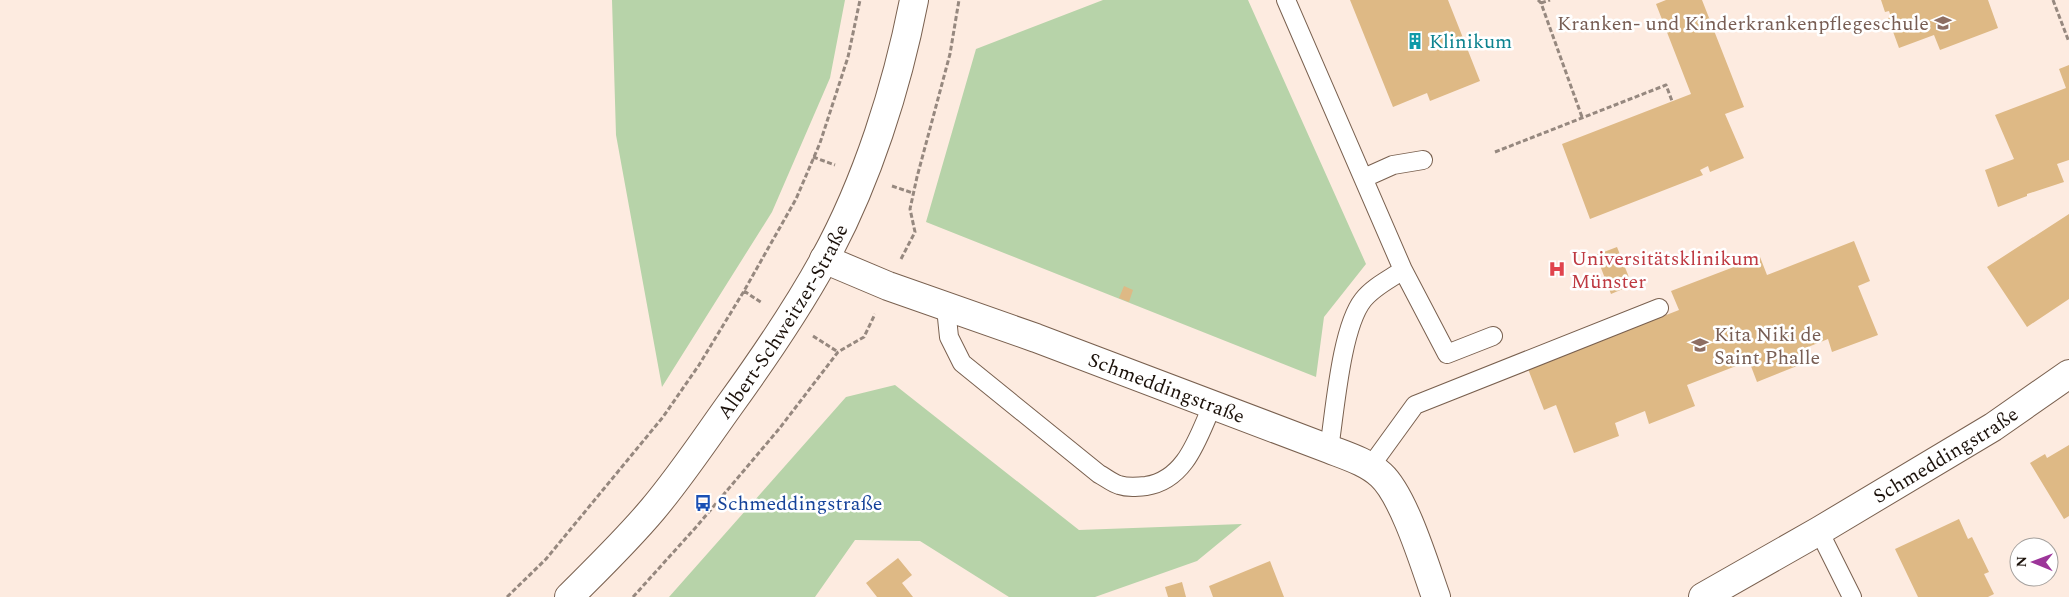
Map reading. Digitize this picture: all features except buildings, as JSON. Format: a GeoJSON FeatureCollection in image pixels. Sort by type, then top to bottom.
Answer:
{"type":"FeatureCollection","features":[{"type":"Feature","properties":{"kind":"street","name":"Albert-Schweitzer-Straße"},"geometry":{"type":"LineString","coordinates":[[569,597],[617,549],[654,508],[746,382],[788,320],[824,259],[862,175],[884,114],[908,32],[914,0]]}},
{"type":"Feature","properties":{"kind":"street","name":"Schmeddingstraße"},"geometry":{"type":"LineString","coordinates":[[824,259],[946,308],[1036,338],[1330,449],[1370,467],[1386,480],[1398,499],[1436,597]]}},
{"type":"Feature","properties":{"kind":"street","name":"Schmeddingstraße"},"geometry":{"type":"LineString","coordinates":[[1703,597],[1819,531],[1993,427],[2069,374]]}},
{"type":"Feature","properties":{"kind":"lane"},"geometry":{"type":"LineString","coordinates":[[1286,0],[1404,270],[1447,354],[1493,336]]}},
{"type":"Feature","properties":{"kind":"lane"},"geometry":{"type":"LineString","coordinates":[[1364,178],[1393,165],[1423,160]]}},
{"type":"Feature","properties":{"kind":"lane"},"geometry":{"type":"LineString","coordinates":[[1330,449],[1344,351],[1356,311],[1364,298],[1404,270]]}},
{"type":"Feature","properties":{"kind":"lane"},"geometry":{"type":"LineString","coordinates":[[946,308],[949,337],[962,363],[1099,474],[1119,485],[1143,486],[1168,478],[1181,467],[1191,452],[1212,406]]}},
{"type":"Feature","properties":{"kind":"lane"},"geometry":{"type":"LineString","coordinates":[[1370,467],[1415,405],[1659,308]]}},
{"type":"Feature","properties":{"kind":"lane"},"geometry":{"type":"LineString","coordinates":[[1819,531],[1852,597]]}},
{"type":"Feature","properties":{"kind":"path"},"geometry":{"type":"LineString","coordinates":[[508,597],[546,559],[663,417],[699,365],[744,291],[796,199],[820,143],[848,57],[860,0]]}},
{"type":"Feature","properties":{"kind":"path"},"geometry":{"type":"LineString","coordinates":[[634,597],[779,429],[838,352],[864,337],[915,232],[910,208],[950,54],[960,0]]}},
{"type":"Feature","properties":{"kind":"path"},"geometry":{"type":"LineString","coordinates":[[1538,0],[1541,3],[1582,117]]}},
{"type":"Feature","properties":{"kind":"path"},"geometry":{"type":"LineString","coordinates":[[1541,3],[1550,0]]}},
{"type":"Feature","properties":{"kind":"path"},"geometry":{"type":"LineString","coordinates":[[2053,0],[2069,42]]}},
{"type":"Feature","properties":{"kind":"path"},"geometry":{"type":"LineString","coordinates":[[1495,152],[1666,85],[1672,101]]}},
{"type":"Feature","properties":{"kind":"green space"},"geometry":{"type":"Polygon","coordinates":[[[612,0],[845,0],[830,78],[772,212],[662,387],[616,135],[612,0]]]}},
{"type":"Feature","properties":{"kind":"green space"},"geometry":{"type":"Polygon","coordinates":[[[1103,0],[1248,0],[1366,264],[1324,317],[1316,377],[926,222],[976,49],[1103,0]]]}},
{"type":"Feature","properties":{"kind":"green space"},"geometry":{"type":"Polygon","coordinates":[[[895,385],[1079,530],[1242,524],[1197,561],[1095,597],[1009,597],[920,541],[855,540],[815,597],[669,597],[846,397],[895,385]]]}},
{"type":"Feature","properties":{"kind":"place","name":"Kranken- und Kinderkrankenpflegeschule"},"geometry":{"type":"Point","coordinates":[1943,23]}},
{"type":"Feature","properties":{"kind":"place","name":"Klinikum"},"geometry":{"type":"Point","coordinates":[1415,41]}},
{"type":"Feature","properties":{"kind":"place","name":"Universitätsklinikum Münster"},"geometry":{"type":"Point","coordinates":[1557,269]}},
{"type":"Feature","properties":{"kind":"place","name":"Kita Niki de Saint Phalle"},"geometry":{"type":"Point","coordinates":[1700,345]}},
{"type":"Feature","properties":{"kind":"place","name":"Schmeddingstraße"},"geometry":{"type":"Point","coordinates":[703,503]}}]}
